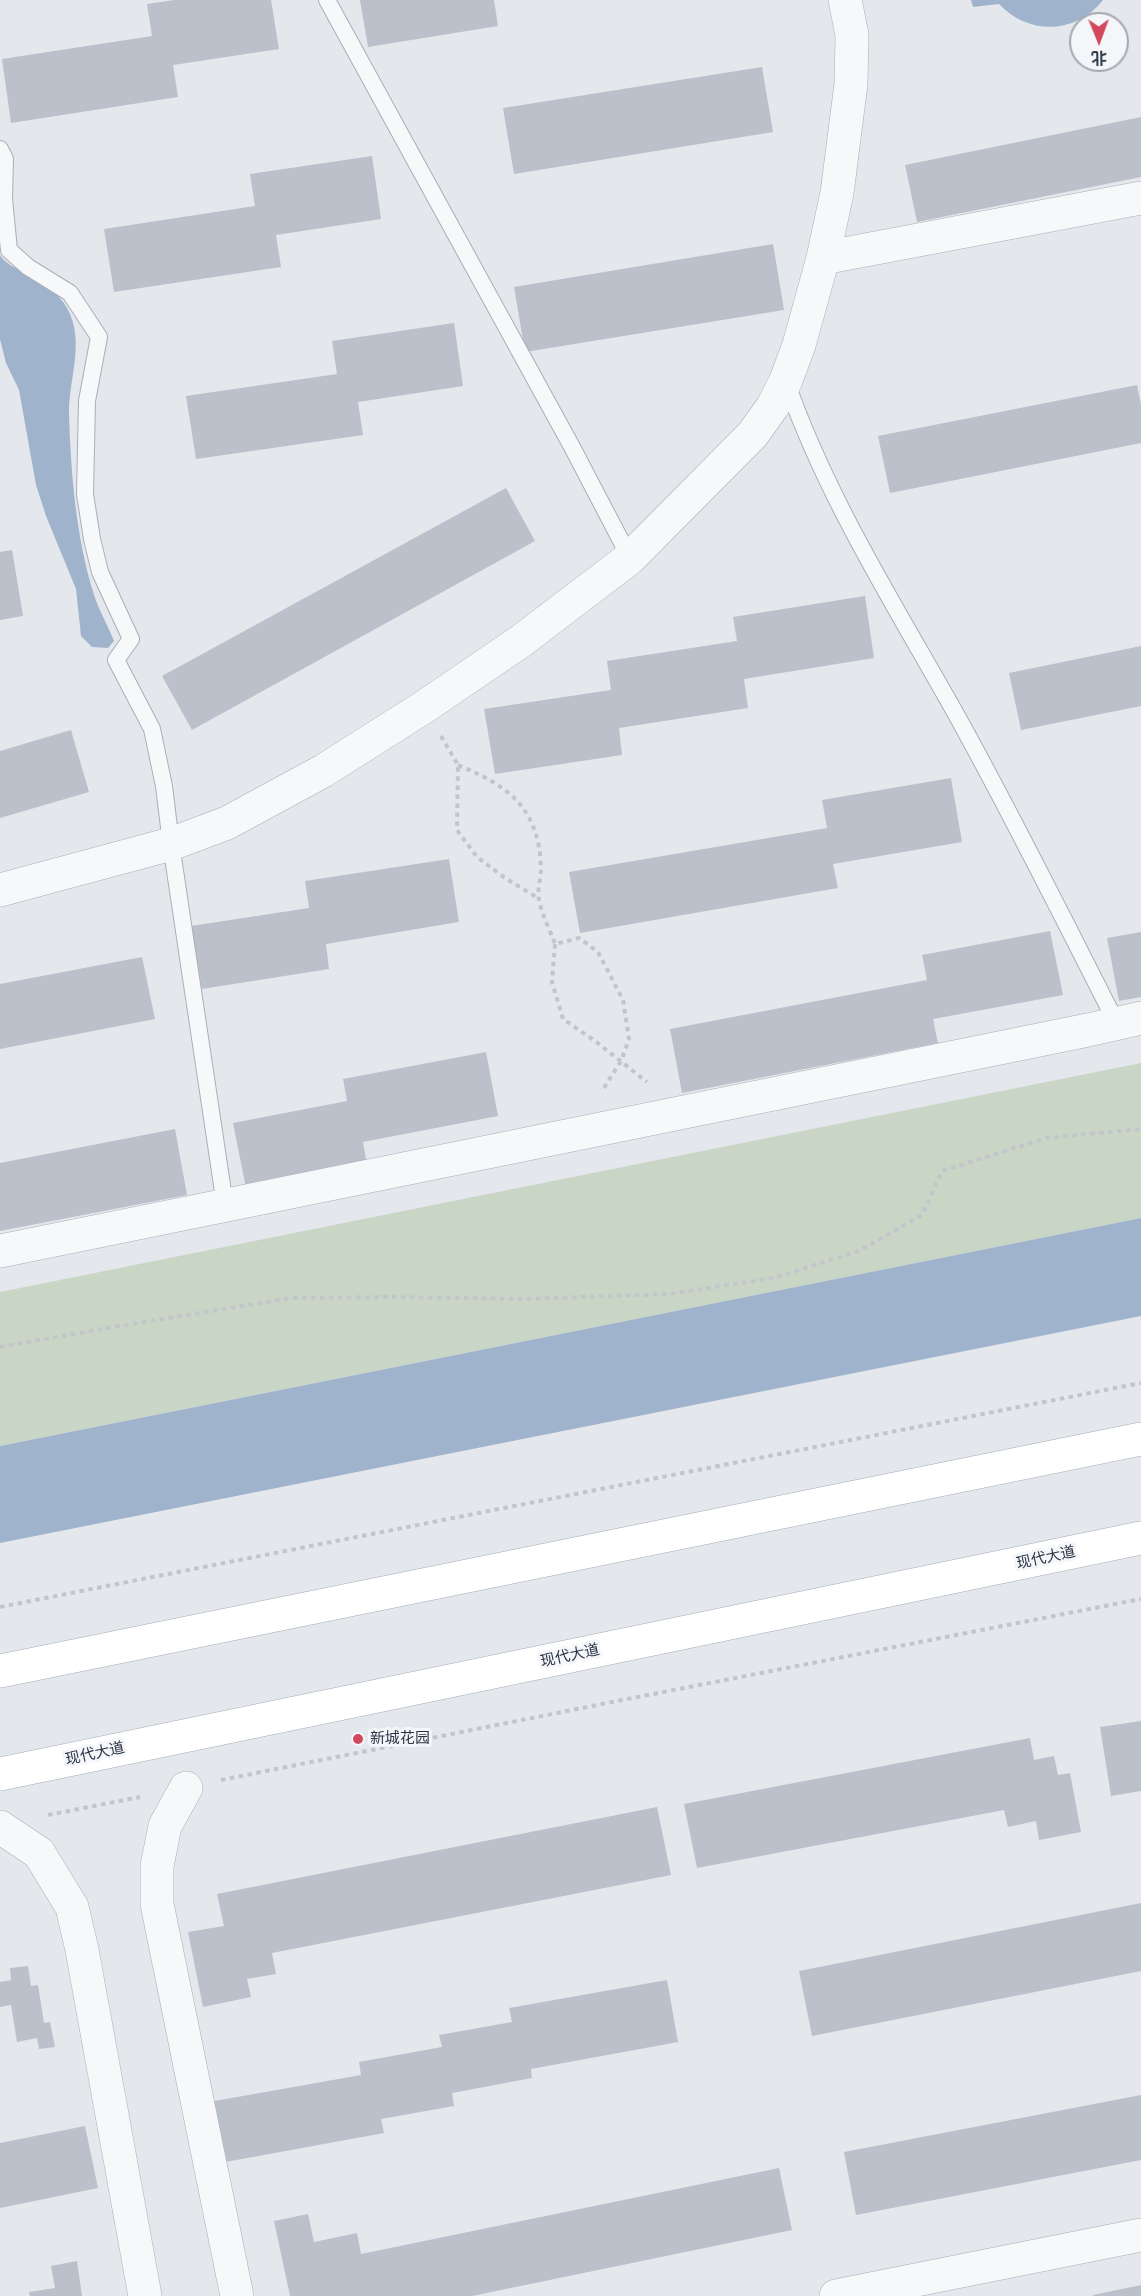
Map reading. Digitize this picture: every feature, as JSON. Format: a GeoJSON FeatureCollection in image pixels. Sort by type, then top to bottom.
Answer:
{"type":"FeatureCollection","features":[{"type":"Feature","properties":{"kind":"main road"},"geometry":{"type":"LineString","coordinates":[[0,1671],[1141,1439]]}},
{"type":"Feature","properties":{"kind":"main road","name":"现代大道"},"geometry":{"type":"LineString","coordinates":[[0,1773],[1141,1538]]}},
{"type":"Feature","properties":{"kind":"street"},"geometry":{"type":"LineString","coordinates":[[0,890],[171,844],[227,823],[323,771],[424,707],[521,641],[630,558],[753,434],[773,406],[799,345],[823,258],[837,193],[851,84],[852,35],[845,0]]}},
{"type":"Feature","properties":{"kind":"street"},"geometry":{"type":"LineString","coordinates":[[823,258],[1141,198]]}},
{"type":"Feature","properties":{"kind":"street"},"geometry":{"type":"LineString","coordinates":[[0,1251],[1128,1020]]}},
{"type":"Feature","properties":{"kind":"street"},"geometry":{"type":"LineString","coordinates":[[186,1788],[165,1827],[157,1866],[157,1904],[237,2296]]}},
{"type":"Feature","properties":{"kind":"street"},"geometry":{"type":"LineString","coordinates":[[0,1827],[39,1853],[72,1907],[82,1950],[145,2296]]}},
{"type":"Feature","properties":{"kind":"street"},"geometry":{"type":"LineString","coordinates":[[836,2296],[1141,2235]]}},
{"type":"Feature","properties":{"kind":"lane"},"geometry":{"type":"LineString","coordinates":[[327,0],[567,437],[630,558]]}},
{"type":"Feature","properties":{"kind":"lane"},"geometry":{"type":"LineString","coordinates":[[0,149],[5,159],[4,199],[9,249],[28,267],[70,293],[99,337],[87,401],[85,494],[100,572],[131,639],[116,660],[152,729],[165,786],[171,844],[225,1205]]}},
{"type":"Feature","properties":{"kind":"lane"},"geometry":{"type":"LineString","coordinates":[[786,380],[802,428],[855,536],[1128,1020]]}},
{"type":"Feature","properties":{"kind":"path"},"geometry":{"type":"LineString","coordinates":[[424,707],[458,765],[457,830],[477,857],[538,899]]}},
{"type":"Feature","properties":{"kind":"path"},"geometry":{"type":"LineString","coordinates":[[458,765],[488,777],[514,795],[536,830],[541,867],[538,899],[555,944],[552,982],[564,1019],[653,1087],[657,1117]]}},
{"type":"Feature","properties":{"kind":"path"},"geometry":{"type":"LineString","coordinates":[[555,944],[579,938],[598,952],[623,1000],[630,1039],[621,1061],[595,1104],[596,1130]]}},
{"type":"Feature","properties":{"kind":"path"},"geometry":{"type":"LineString","coordinates":[[0,1347],[292,1298],[527,1299],[670,1294],[774,1278],[860,1251],[922,1215],[942,1171],[1046,1138],[1141,1129]]}},
{"type":"Feature","properties":{"kind":"path"},"geometry":{"type":"LineString","coordinates":[[0,1607],[1141,1383]]}},
{"type":"Feature","properties":{"kind":"path"},"geometry":{"type":"LineString","coordinates":[[45,1816],[607,1702],[1141,1599]]}},
{"type":"Feature","properties":{"kind":"green space"},"geometry":{"type":"Polygon","coordinates":[[[1141,1063],[1141,1218],[0,1446],[0,1292],[1141,1063]]]}},
{"type":"Feature","properties":{"kind":"water"},"geometry":{"type":"Polygon","coordinates":[[[971,0],[1103,0],[1090,12],[1069,12],[1069,24],[1052,27],[1024,22],[999,4],[973,7],[971,0]]]}},
{"type":"Feature","properties":{"kind":"water"},"geometry":{"type":"Polygon","coordinates":[[[0,255],[8,263],[50,288],[67,308],[72,321],[76,348],[69,415],[76,506],[83,551],[94,595],[114,641],[108,648],[92,647],[81,636],[76,589],[36,485],[19,390],[6,363],[0,339],[0,255]]]}},
{"type":"Feature","properties":{"kind":"water"},"geometry":{"type":"Polygon","coordinates":[[[1141,1218],[1141,1316],[0,1543],[0,1446],[1141,1218]]]}},
{"type":"Feature","properties":{"kind":"building"},"geometry":{"type":"Polygon","coordinates":[[[174,0],[271,0],[279,49],[173,65],[178,97],[11,123],[2,59],[152,36],[147,4],[174,0]]]}},
{"type":"Feature","properties":{"kind":"building"},"geometry":{"type":"Polygon","coordinates":[[[360,0],[494,0],[498,26],[368,47],[360,0]]]}},
{"type":"Feature","properties":{"kind":"building"},"geometry":{"type":"Polygon","coordinates":[[[762,67],[773,132],[514,174],[503,108],[762,67]]]}},
{"type":"Feature","properties":{"kind":"building"},"geometry":{"type":"Polygon","coordinates":[[[1141,117],[1141,177],[917,222],[905,165],[1141,117]]]}},
{"type":"Feature","properties":{"kind":"building"},"geometry":{"type":"Polygon","coordinates":[[[372,156],[381,219],[276,235],[281,267],[114,292],[104,229],[255,206],[250,174],[372,156]]]}},
{"type":"Feature","properties":{"kind":"building"},"geometry":{"type":"Polygon","coordinates":[[[773,244],[784,310],[525,352],[514,287],[773,244]]]}},
{"type":"Feature","properties":{"kind":"building"},"geometry":{"type":"Polygon","coordinates":[[[454,323],[463,386],[358,402],[363,435],[196,459],[186,396],[337,374],[332,341],[454,323]]]}},
{"type":"Feature","properties":{"kind":"building"},"geometry":{"type":"Polygon","coordinates":[[[1137,385],[1141,405],[1141,443],[890,493],[878,436],[1137,385]]]}},
{"type":"Feature","properties":{"kind":"building"},"geometry":{"type":"Polygon","coordinates":[[[506,488],[535,541],[192,730],[162,676],[506,488]]]}},
{"type":"Feature","properties":{"kind":"building"},"geometry":{"type":"Polygon","coordinates":[[[12,550],[23,616],[0,620],[0,552],[12,550]]]}},
{"type":"Feature","properties":{"kind":"building"},"geometry":{"type":"Polygon","coordinates":[[[865,596],[874,658],[744,679],[748,708],[619,728],[622,755],[495,774],[484,709],[611,690],[607,661],[737,641],[733,617],[865,596]]]}},
{"type":"Feature","properties":{"kind":"building"},"geometry":{"type":"Polygon","coordinates":[[[1141,646],[1141,706],[1021,730],[1009,673],[1141,646]]]}},
{"type":"Feature","properties":{"kind":"building"},"geometry":{"type":"Polygon","coordinates":[[[71,730],[89,792],[0,818],[0,751],[71,730]]]}},
{"type":"Feature","properties":{"kind":"building"},"geometry":{"type":"Polygon","coordinates":[[[951,778],[962,842],[833,864],[838,888],[580,933],[569,872],[827,828],[822,800],[951,778]]]}},
{"type":"Feature","properties":{"kind":"building"},"geometry":{"type":"Polygon","coordinates":[[[449,859],[459,922],[326,944],[329,969],[202,989],[191,926],[309,908],[305,881],[449,859]]]}},
{"type":"Feature","properties":{"kind":"building"},"geometry":{"type":"Polygon","coordinates":[[[1050,931],[1063,995],[933,1019],[938,1043],[682,1093],[670,1029],[927,980],[922,955],[1050,931]]]}},
{"type":"Feature","properties":{"kind":"building"},"geometry":{"type":"Polygon","coordinates":[[[1141,932],[1141,997],[1119,1001],[1107,938],[1141,932]]]}},
{"type":"Feature","properties":{"kind":"building"},"geometry":{"type":"Polygon","coordinates":[[[142,957],[155,1019],[0,1049],[0,984],[142,957]]]}},
{"type":"Feature","properties":{"kind":"building"},"geometry":{"type":"Polygon","coordinates":[[[486,1052],[498,1116],[363,1142],[367,1165],[246,1188],[233,1123],[347,1101],[343,1079],[486,1052]]]}},
{"type":"Feature","properties":{"kind":"building"},"geometry":{"type":"Polygon","coordinates":[[[175,1129],[187,1195],[0,1231],[0,1163],[175,1129]]]}},
{"type":"Feature","properties":{"kind":"building"},"geometry":{"type":"Polygon","coordinates":[[[1141,1721],[1141,1791],[1111,1796],[1100,1727],[1141,1721]]]}},
{"type":"Feature","properties":{"kind":"building"},"geometry":{"type":"Polygon","coordinates":[[[1030,1738],[1034,1760],[1054,1756],[1058,1775],[1070,1773],[1081,1832],[1039,1840],[1036,1821],[1008,1827],[1004,1810],[697,1868],[684,1804],[1030,1738]]]}},
{"type":"Feature","properties":{"kind":"building"},"geometry":{"type":"Polygon","coordinates":[[[657,1807],[671,1875],[272,1953],[276,1974],[247,1979],[251,1997],[203,2007],[188,1932],[224,1926],[217,1894],[657,1807]]]}},
{"type":"Feature","properties":{"kind":"building"},"geometry":{"type":"Polygon","coordinates":[[[1141,1903],[1141,1971],[812,2036],[799,1971],[1141,1903]]]}},
{"type":"Feature","properties":{"kind":"building"},"geometry":{"type":"Polygon","coordinates":[[[28,1966],[31,1986],[38,1985],[44,2023],[50,2022],[55,2047],[39,2049],[37,2038],[17,2042],[11,2005],[0,2007],[0,1982],[11,1980],[10,1968],[28,1966]]]}},
{"type":"Feature","properties":{"kind":"building"},"geometry":{"type":"Polygon","coordinates":[[[667,1980],[678,2042],[531,2069],[532,2078],[452,2093],[454,2106],[381,2119],[384,2133],[220,2163],[209,2102],[361,2075],[359,2062],[442,2047],[439,2035],[512,2022],[509,2008],[667,1980]]]}},
{"type":"Feature","properties":{"kind":"building"},"geometry":{"type":"Polygon","coordinates":[[[1141,2095],[1141,2160],[856,2215],[844,2152],[1141,2095]]]}},
{"type":"Feature","properties":{"kind":"building"},"geometry":{"type":"Polygon","coordinates":[[[85,2126],[98,2188],[0,2208],[0,2143],[85,2126]]]}},
{"type":"Feature","properties":{"kind":"building"},"geometry":{"type":"Polygon","coordinates":[[[779,2168],[792,2230],[472,2296],[290,2296],[274,2221],[308,2214],[314,2242],[357,2233],[361,2254],[779,2168]]]}},
{"type":"Feature","properties":{"kind":"building"},"geometry":{"type":"Polygon","coordinates":[[[77,2261],[82,2296],[30,2296],[29,2292],[55,2288],[51,2266],[77,2261]]]}},
{"type":"Feature","properties":{"kind":"building"},"geometry":{"type":"Polygon","coordinates":[[[1141,2285],[1141,2296],[1093,2296],[1093,2295],[1141,2285]]]}},
{"type":"Feature","properties":{"kind":"place","name":"新城花园"},"geometry":{"type":"Point","coordinates":[358,1739]}}]}
